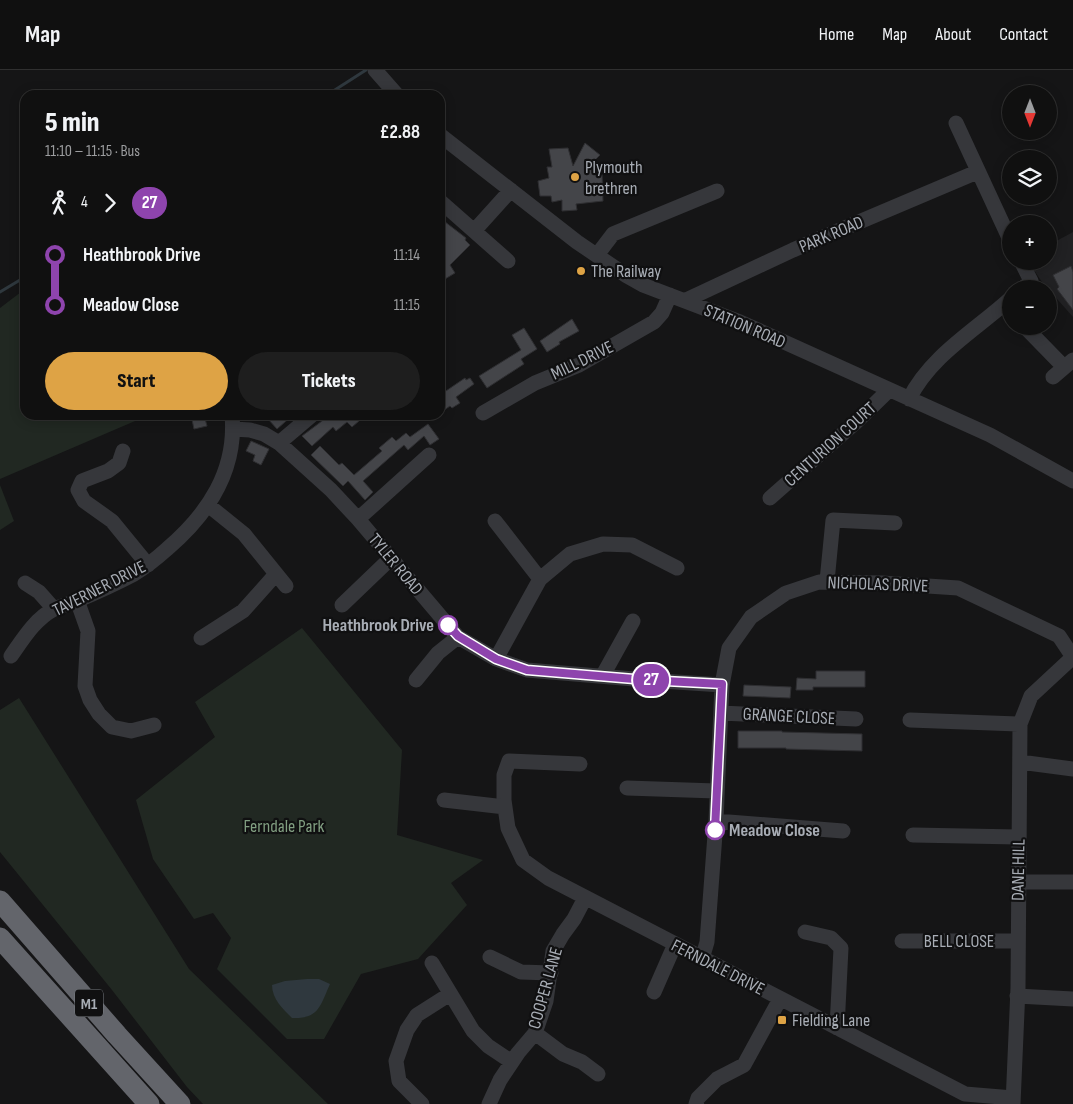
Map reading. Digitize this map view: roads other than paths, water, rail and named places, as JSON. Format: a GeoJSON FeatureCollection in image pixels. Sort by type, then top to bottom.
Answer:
{"type":"FeatureCollection","features":[{"type":"Feature","properties":{"kind":"highway","name":"M1"},"geometry":{"type":"LineString","coordinates":[[0,901],[180,1104]]}},
{"type":"Feature","properties":{"kind":"highway","name":"M1"},"geometry":{"type":"LineString","coordinates":[[0,938],[148,1104]]}},
{"type":"Feature","properties":{"kind":"street"},"geometry":{"type":"LineString","coordinates":[[375,70],[393,90]]}},
{"type":"Feature","properties":{"kind":"street"},"geometry":{"type":"LineString","coordinates":[[956,123],[1002,223]]}},
{"type":"Feature","properties":{"kind":"street","name":"STATION ROAD"},"geometry":{"type":"LineString","coordinates":[[445,139],[627,276],[644,285],[740,322],[990,435],[1073,481]]}},
{"type":"Feature","properties":{"kind":"street","name":"PARK ROAD"},"geometry":{"type":"LineString","coordinates":[[686,300],[793,250],[977,172]]}},
{"type":"Feature","properties":{"kind":"street"},"geometry":{"type":"LineString","coordinates":[[474,231],[511,190]]}},
{"type":"Feature","properties":{"kind":"street"},"geometry":{"type":"LineString","coordinates":[[597,255],[613,234],[717,191]]}},
{"type":"Feature","properties":{"kind":"street"},"geometry":{"type":"LineString","coordinates":[[445,205],[508,261]]}},
{"type":"Feature","properties":{"kind":"street","name":"MILL DRIVE"},"geometry":{"type":"LineString","coordinates":[[483,413],[535,383],[579,365],[654,322],[662,313],[670,295]]}},
{"type":"Feature","properties":{"kind":"street"},"geometry":{"type":"LineString","coordinates":[[909,399],[917,383],[940,358],[1002,310]]}},
{"type":"Feature","properties":{"kind":"street"},"geometry":{"type":"LineString","coordinates":[[1032,335],[1063,368]]}},
{"type":"Feature","properties":{"kind":"street","name":"CENTURION COURT"},"geometry":{"type":"LineString","coordinates":[[770,498],[856,423],[889,390]]}},
{"type":"Feature","properties":{"kind":"street"},"geometry":{"type":"LineString","coordinates":[[279,443],[306,420]]}},
{"type":"Feature","properties":{"kind":"street","name":"TYLER ROAD"},"geometry":{"type":"LineString","coordinates":[[233,422],[264,434],[279,443],[331,490],[358,519],[458,636],[496,659],[527,670],[722,684]]}},
{"type":"Feature","properties":{"kind":"street","name":"TAVERNER DRIVE"},"geometry":{"type":"LineString","coordinates":[[10,656],[36,623],[54,609],[134,574],[148,565],[197,521],[208,505],[228,464],[232,448],[233,422]]}},
{"type":"Feature","properties":{"kind":"street"},"geometry":{"type":"LineString","coordinates":[[123,451],[119,463],[82,481],[78,490],[84,501],[112,521],[148,565]]}},
{"type":"Feature","properties":{"kind":"street"},"geometry":{"type":"LineString","coordinates":[[358,519],[429,455]]}},
{"type":"Feature","properties":{"kind":"street"},"geometry":{"type":"LineString","coordinates":[[201,638],[242,611],[281,580],[244,534],[208,505]]}},
{"type":"Feature","properties":{"kind":"street"},"geometry":{"type":"LineString","coordinates":[[827,581],[833,520],[895,523]]}},
{"type":"Feature","properties":{"kind":"street"},"geometry":{"type":"LineString","coordinates":[[496,521],[540,579]]}},
{"type":"Feature","properties":{"kind":"street"},"geometry":{"type":"LineString","coordinates":[[496,659],[540,579],[570,554],[603,544],[632,545],[677,568]]}},
{"type":"Feature","properties":{"kind":"street"},"geometry":{"type":"LineString","coordinates":[[342,605],[391,558]]}},
{"type":"Feature","properties":{"kind":"street","name":"NICHOLAS DRIVE"},"geometry":{"type":"LineString","coordinates":[[702,959],[707,942],[716,821],[722,684],[730,648],[751,617],[786,593],[819,582],[958,588],[1059,636],[1073,657]]}},
{"type":"Feature","properties":{"kind":"street"},"geometry":{"type":"LineString","coordinates":[[25,583],[39,592],[54,609]]}},
{"type":"Feature","properties":{"kind":"street"},"geometry":{"type":"LineString","coordinates":[[77,600],[88,632],[85,686],[98,714],[112,727],[131,731],[154,725]]}},
{"type":"Feature","properties":{"kind":"street"},"geometry":{"type":"LineString","coordinates":[[603,675],[633,620]]}},
{"type":"Feature","properties":{"kind":"street"},"geometry":{"type":"LineString","coordinates":[[416,680],[438,653],[458,636]]}},
{"type":"Feature","properties":{"kind":"street","name":"DANE HILL"},"geometry":{"type":"LineString","coordinates":[[1013,1101],[1017,996],[1020,724],[1031,696],[1073,657]]}},
{"type":"Feature","properties":{"kind":"street","name":"GRANGE CLOSE"},"geometry":{"type":"LineString","coordinates":[[722,713],[856,719]]}},
{"type":"Feature","properties":{"kind":"street"},"geometry":{"type":"LineString","coordinates":[[910,720],[1020,724]]}},
{"type":"Feature","properties":{"kind":"street","name":"FERNDALE DRIVE"},"geometry":{"type":"LineString","coordinates":[[580,764],[509,761],[504,775],[505,807],[508,828],[523,860],[548,878],[585,898],[965,1094],[1013,1101]]}},
{"type":"Feature","properties":{"kind":"street"},"geometry":{"type":"LineString","coordinates":[[1020,762],[1073,769]]}},
{"type":"Feature","properties":{"kind":"street"},"geometry":{"type":"LineString","coordinates":[[627,788],[716,791]]}},
{"type":"Feature","properties":{"kind":"street"},"geometry":{"type":"LineString","coordinates":[[444,800],[505,807]]}},
{"type":"Feature","properties":{"kind":"street"},"geometry":{"type":"LineString","coordinates":[[716,821],[844,831]]}},
{"type":"Feature","properties":{"kind":"street"},"geometry":{"type":"LineString","coordinates":[[913,835],[1018,837]]}},
{"type":"Feature","properties":{"kind":"street"},"geometry":{"type":"LineString","coordinates":[[1019,882],[1073,882]]}},
{"type":"Feature","properties":{"kind":"street","name":"COOPER LANE"},"geometry":{"type":"LineString","coordinates":[[489,1104],[500,1080],[535,1032],[546,1000],[553,951],[585,898]]}},
{"type":"Feature","properties":{"kind":"street"},"geometry":{"type":"LineString","coordinates":[[805,932],[831,938],[842,948],[837,1028]]}},
{"type":"Feature","properties":{"kind":"street","name":"BELL CLOSE"},"geometry":{"type":"LineString","coordinates":[[902,941],[1017,942]]}},
{"type":"Feature","properties":{"kind":"street"},"geometry":{"type":"LineString","coordinates":[[654,992],[675,944]]}},
{"type":"Feature","properties":{"kind":"street"},"geometry":{"type":"LineString","coordinates":[[490,957],[522,972],[551,973]]}},
{"type":"Feature","properties":{"kind":"street"},"geometry":{"type":"LineString","coordinates":[[432,963],[473,1032],[488,1046],[512,1062]]}},
{"type":"Feature","properties":{"kind":"street"},"geometry":{"type":"LineString","coordinates":[[422,1104],[399,1081],[396,1061],[407,1030],[418,1015],[450,994]]}},
{"type":"Feature","properties":{"kind":"street"},"geometry":{"type":"LineString","coordinates":[[1017,996],[1073,999]]}},
{"type":"Feature","properties":{"kind":"street"},"geometry":{"type":"LineString","coordinates":[[696,1104],[698,1098],[718,1079],[744,1065],[780,999]]}},
{"type":"Feature","properties":{"kind":"street"},"geometry":{"type":"LineString","coordinates":[[535,1032],[563,1054],[582,1062],[598,1074]]}},
{"type":"Feature","properties":{"kind":"waterway"},"geometry":{"type":"LineString","coordinates":[[335,90],[366,70]]}},
{"type":"Feature","properties":{"kind":"waterway"},"geometry":{"type":"LineString","coordinates":[[0,292],[20,280]]}},
{"type":"Feature","properties":{"kind":"place","name":"Plymouth brethren"},"geometry":{"type":"Point","coordinates":[575,177]}},
{"type":"Feature","properties":{"kind":"place","name":"The Railway"},"geometry":{"type":"Point","coordinates":[581,271]}},
{"type":"Feature","properties":{"kind":"place","name":"Heathbrook Drive"},"geometry":{"type":"Point","coordinates":[448,625]}},
{"type":"Feature","properties":{"kind":"place","name":"Meadow Close"},"geometry":{"type":"Point","coordinates":[715,830]}},
{"type":"Feature","properties":{"kind":"place","name":"Fielding Lane"},"geometry":{"type":"Point","coordinates":[782,1020]}},
{"type":"Feature","properties":{"kind":"park label","name":"Ferndale Park"},"geometry":{"type":"Point","coordinates":[284,826]}}]}
